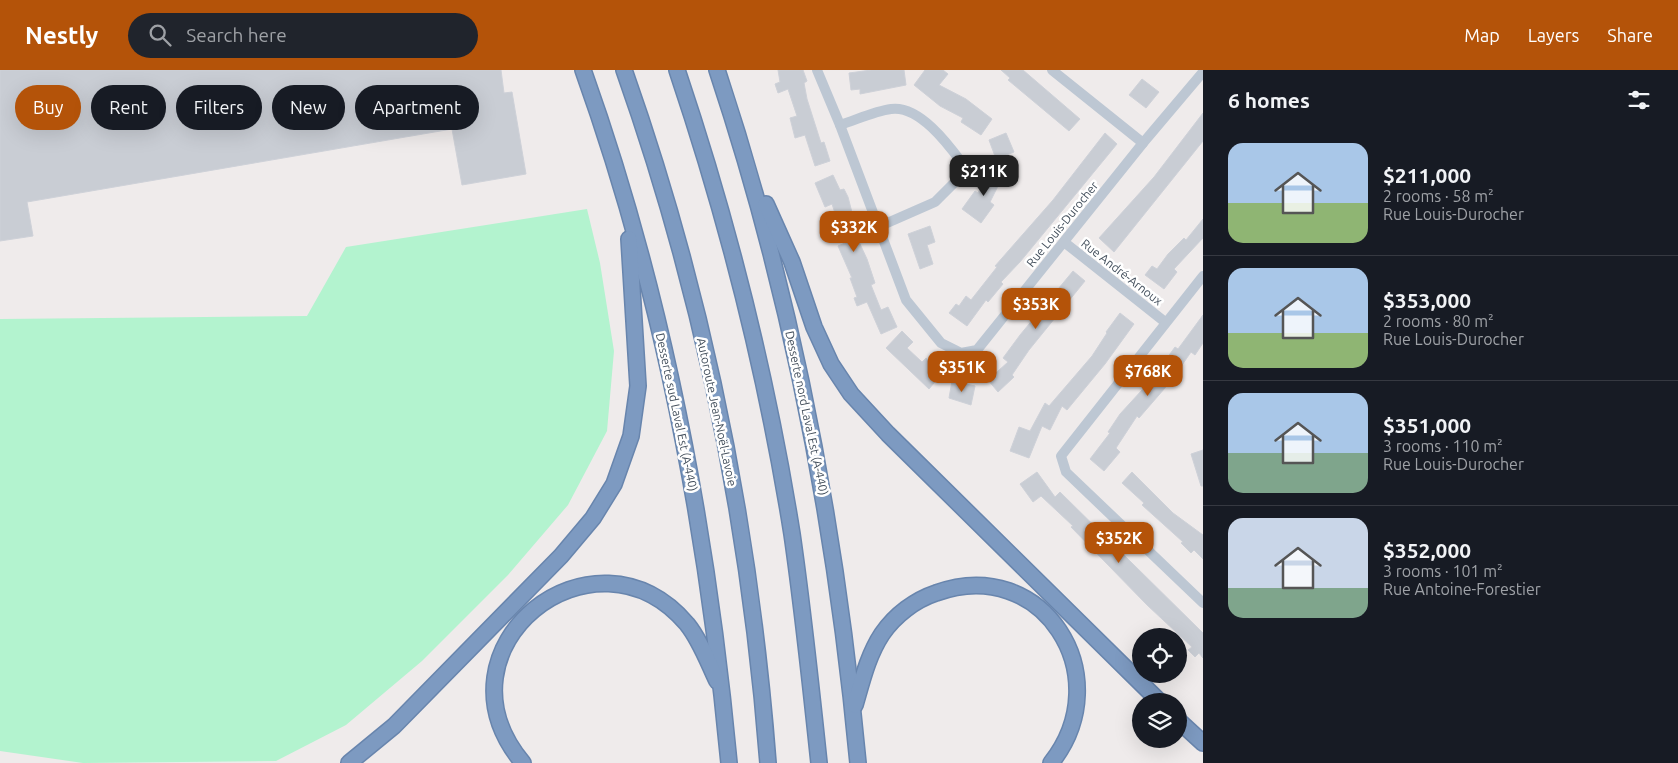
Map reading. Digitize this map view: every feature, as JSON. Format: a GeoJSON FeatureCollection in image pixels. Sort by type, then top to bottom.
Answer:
{"type":"FeatureCollection","features":[{"type":"Feature","properties":{"kind":"highway","name":"Desserte sud Laval Est (A-440)"},"geometry":{"type":"LineString","coordinates":[[583,70],[628,213],[656,316],[683,433],[706,567],[723,694],[729,763]]}},
{"type":"Feature","properties":{"kind":"highway","name":"Autoroute Jean-Noël-Lavoie"},"geometry":{"type":"LineString","coordinates":[[624,70],[672,223],[717,403],[746,568],[768,763]]}},
{"type":"Feature","properties":{"kind":"highway"},"geometry":{"type":"LineString","coordinates":[[676,70],[732,254],[771,420],[799,585],[818,763]]}},
{"type":"Feature","properties":{"kind":"highway","name":"Desserte nord Laval Est (A-440)"},"geometry":{"type":"LineString","coordinates":[[717,70],[745,157],[774,264],[810,418],[835,563],[858,763]]}},
{"type":"Feature","properties":{"kind":"highway"},"geometry":{"type":"LineString","coordinates":[[745,157],[792,262],[822,345],[851,394],[888,434],[1151,693]]}},
{"type":"Feature","properties":{"kind":"highway"},"geometry":{"type":"LineString","coordinates":[[349,763],[372,746],[399,721],[561,556],[593,518],[614,484],[631,436],[638,386],[628,213]]}},
{"type":"Feature","properties":{"kind":"highway"},"geometry":{"type":"LineString","coordinates":[[523,763],[510,744],[499,718],[496,692],[498,664],[506,642],[520,620],[540,604],[566,591],[591,584],[610,584],[637,590],[660,601],[680,617],[691,630],[723,694]]}},
{"type":"Feature","properties":{"kind":"highway"},"geometry":{"type":"LineString","coordinates":[[853,711],[871,656],[883,633],[897,616],[927,596],[948,589],[972,585],[998,588],[1022,598],[1047,617],[1065,640],[1074,664],[1078,688],[1076,710],[1067,740],[1051,763]]}},
{"type":"Feature","properties":{"kind":"highway"},"geometry":{"type":"LineString","coordinates":[[1187,729],[1203,744]]}},
{"type":"Feature","properties":{"kind":"street","name":"Rue Louis-Durocher"},"geometry":{"type":"LineString","coordinates":[[817,70],[840,125],[906,300],[941,343],[961,353],[977,350],[1143,143],[1203,72]]}},
{"type":"Feature","properties":{"kind":"street"},"geometry":{"type":"LineString","coordinates":[[1052,70],[1143,143]]}},
{"type":"Feature","properties":{"kind":"street"},"geometry":{"type":"LineString","coordinates":[[840,125],[893,108],[913,114],[939,133],[962,163],[958,179],[935,202],[878,227]]}},
{"type":"Feature","properties":{"kind":"street","name":"Rue André-Arnoux"},"geometry":{"type":"LineString","coordinates":[[1064,242],[1165,322]]}},
{"type":"Feature","properties":{"kind":"street"},"geometry":{"type":"LineString","coordinates":[[1203,276],[1061,456],[1066,472],[1203,603]]}},
{"type":"Feature","properties":{"kind":"green space"},"geometry":{"type":"Polygon","coordinates":[[[587,209],[600,263],[614,351],[607,431],[568,505],[508,575],[422,661],[346,725],[276,761],[83,763],[0,751],[0,319],[307,316],[346,247],[587,209]]]}},
{"type":"Feature","properties":{"kind":"building"},"geometry":{"type":"Polygon","coordinates":[[[0,70],[501,70],[504,93],[512,92],[526,174],[462,185],[452,130],[479,130],[479,85],[355,85],[355,130],[446,130],[27,202],[33,236],[0,241],[0,70]]]}},
{"type":"Feature","properties":{"kind":"building"},"geometry":{"type":"Polygon","coordinates":[[[778,70],[803,70],[807,81],[804,83],[807,99],[821,143],[824,142],[830,161],[815,166],[805,135],[795,138],[790,118],[797,116],[788,89],[778,93],[775,84],[780,82],[778,70]]]}},
{"type":"Feature","properties":{"kind":"building"},"geometry":{"type":"Polygon","coordinates":[[[871,70],[904,70],[906,85],[860,94],[860,89],[851,90],[849,73],[871,70]]]}},
{"type":"Feature","properties":{"kind":"building"},"geometry":{"type":"Polygon","coordinates":[[[925,70],[943,70],[948,74],[939,85],[966,99],[992,119],[981,135],[961,122],[963,118],[940,106],[914,85],[925,70]]]}},
{"type":"Feature","properties":{"kind":"building"},"geometry":{"type":"Polygon","coordinates":[[[1001,70],[1023,70],[1080,119],[1069,131],[1008,80],[1010,78],[1001,70]]]}},
{"type":"Feature","properties":{"kind":"building"},"geometry":{"type":"Polygon","coordinates":[[[1142,79],[1159,92],[1146,108],[1129,95],[1142,79]]]}},
{"type":"Feature","properties":{"kind":"building"},"geometry":{"type":"Polygon","coordinates":[[[1203,113],[1203,141],[1114,252],[1099,238],[1154,177],[1203,113]]]}},
{"type":"Feature","properties":{"kind":"building"},"geometry":{"type":"Polygon","coordinates":[[[1006,133],[1014,152],[996,159],[989,140],[1006,133]]]}},
{"type":"Feature","properties":{"kind":"building"},"geometry":{"type":"Polygon","coordinates":[[[1105,133],[1117,144],[1020,262],[1001,282],[1003,284],[988,302],[986,300],[967,326],[949,313],[956,304],[959,306],[966,296],[971,300],[997,267],[995,266],[1053,200],[1105,133]]]}},
{"type":"Feature","properties":{"kind":"building"},"geometry":{"type":"Polygon","coordinates":[[[991,168],[1004,174],[990,202],[994,205],[981,223],[962,209],[975,191],[978,193],[991,168]]]}},
{"type":"Feature","properties":{"kind":"building"},"geometry":{"type":"Polygon","coordinates":[[[833,175],[840,190],[844,189],[848,197],[856,228],[853,229],[867,259],[875,283],[871,285],[881,310],[888,307],[897,327],[881,334],[867,302],[857,306],[854,298],[857,297],[850,278],[852,278],[838,246],[845,243],[832,204],[825,207],[815,183],[833,175]]]}},
{"type":"Feature","properties":{"kind":"building"},"geometry":{"type":"Polygon","coordinates":[[[1203,219],[1203,238],[1174,269],[1177,272],[1164,289],[1145,275],[1152,266],[1157,269],[1168,254],[1184,238],[1186,240],[1203,219]]]}},
{"type":"Feature","properties":{"kind":"building"},"geometry":{"type":"Polygon","coordinates":[[[930,226],[935,242],[927,245],[933,264],[920,269],[908,234],[930,226]]]}},
{"type":"Feature","properties":{"kind":"building"},"geometry":{"type":"Polygon","coordinates":[[[1073,271],[1085,281],[1029,350],[1012,375],[1014,377],[998,392],[988,380],[1008,362],[1003,358],[1073,271]]]}},
{"type":"Feature","properties":{"kind":"building"},"geometry":{"type":"Polygon","coordinates":[[[1120,313],[1134,324],[1105,364],[1067,410],[1062,406],[1050,430],[1042,426],[1029,458],[1010,451],[1019,427],[1030,431],[1045,403],[1049,406],[1092,356],[1120,313]]]}},
{"type":"Feature","properties":{"kind":"building"},"geometry":{"type":"Polygon","coordinates":[[[1203,315],[1203,343],[1195,355],[1191,352],[1171,381],[1139,418],[1137,416],[1116,448],[1120,452],[1104,471],[1090,459],[1110,433],[1108,432],[1120,414],[1164,366],[1162,365],[1175,347],[1178,349],[1203,315]]]}},
{"type":"Feature","properties":{"kind":"building"},"geometry":{"type":"Polygon","coordinates":[[[902,331],[913,342],[907,348],[922,362],[926,358],[943,372],[929,389],[886,348],[902,331]]]}},
{"type":"Feature","properties":{"kind":"building"},"geometry":{"type":"Polygon","coordinates":[[[952,381],[975,386],[971,405],[949,398],[952,381]]]}},
{"type":"Feature","properties":{"kind":"building"},"geometry":{"type":"Polygon","coordinates":[[[1203,450],[1203,486],[1201,486],[1191,454],[1203,450]]]}},
{"type":"Feature","properties":{"kind":"building"},"geometry":{"type":"Polygon","coordinates":[[[1037,472],[1055,497],[1060,492],[1203,633],[1203,658],[1199,653],[1195,657],[1188,650],[1192,647],[1187,642],[1187,628],[1172,628],[1071,527],[1073,526],[1041,496],[1033,502],[1020,484],[1037,472]]]}},
{"type":"Feature","properties":{"kind":"building"},"geometry":{"type":"Polygon","coordinates":[[[1132,472],[1173,513],[1203,535],[1203,559],[1194,550],[1191,553],[1181,543],[1183,542],[1142,505],[1144,503],[1122,483],[1132,472]]]}}]}
